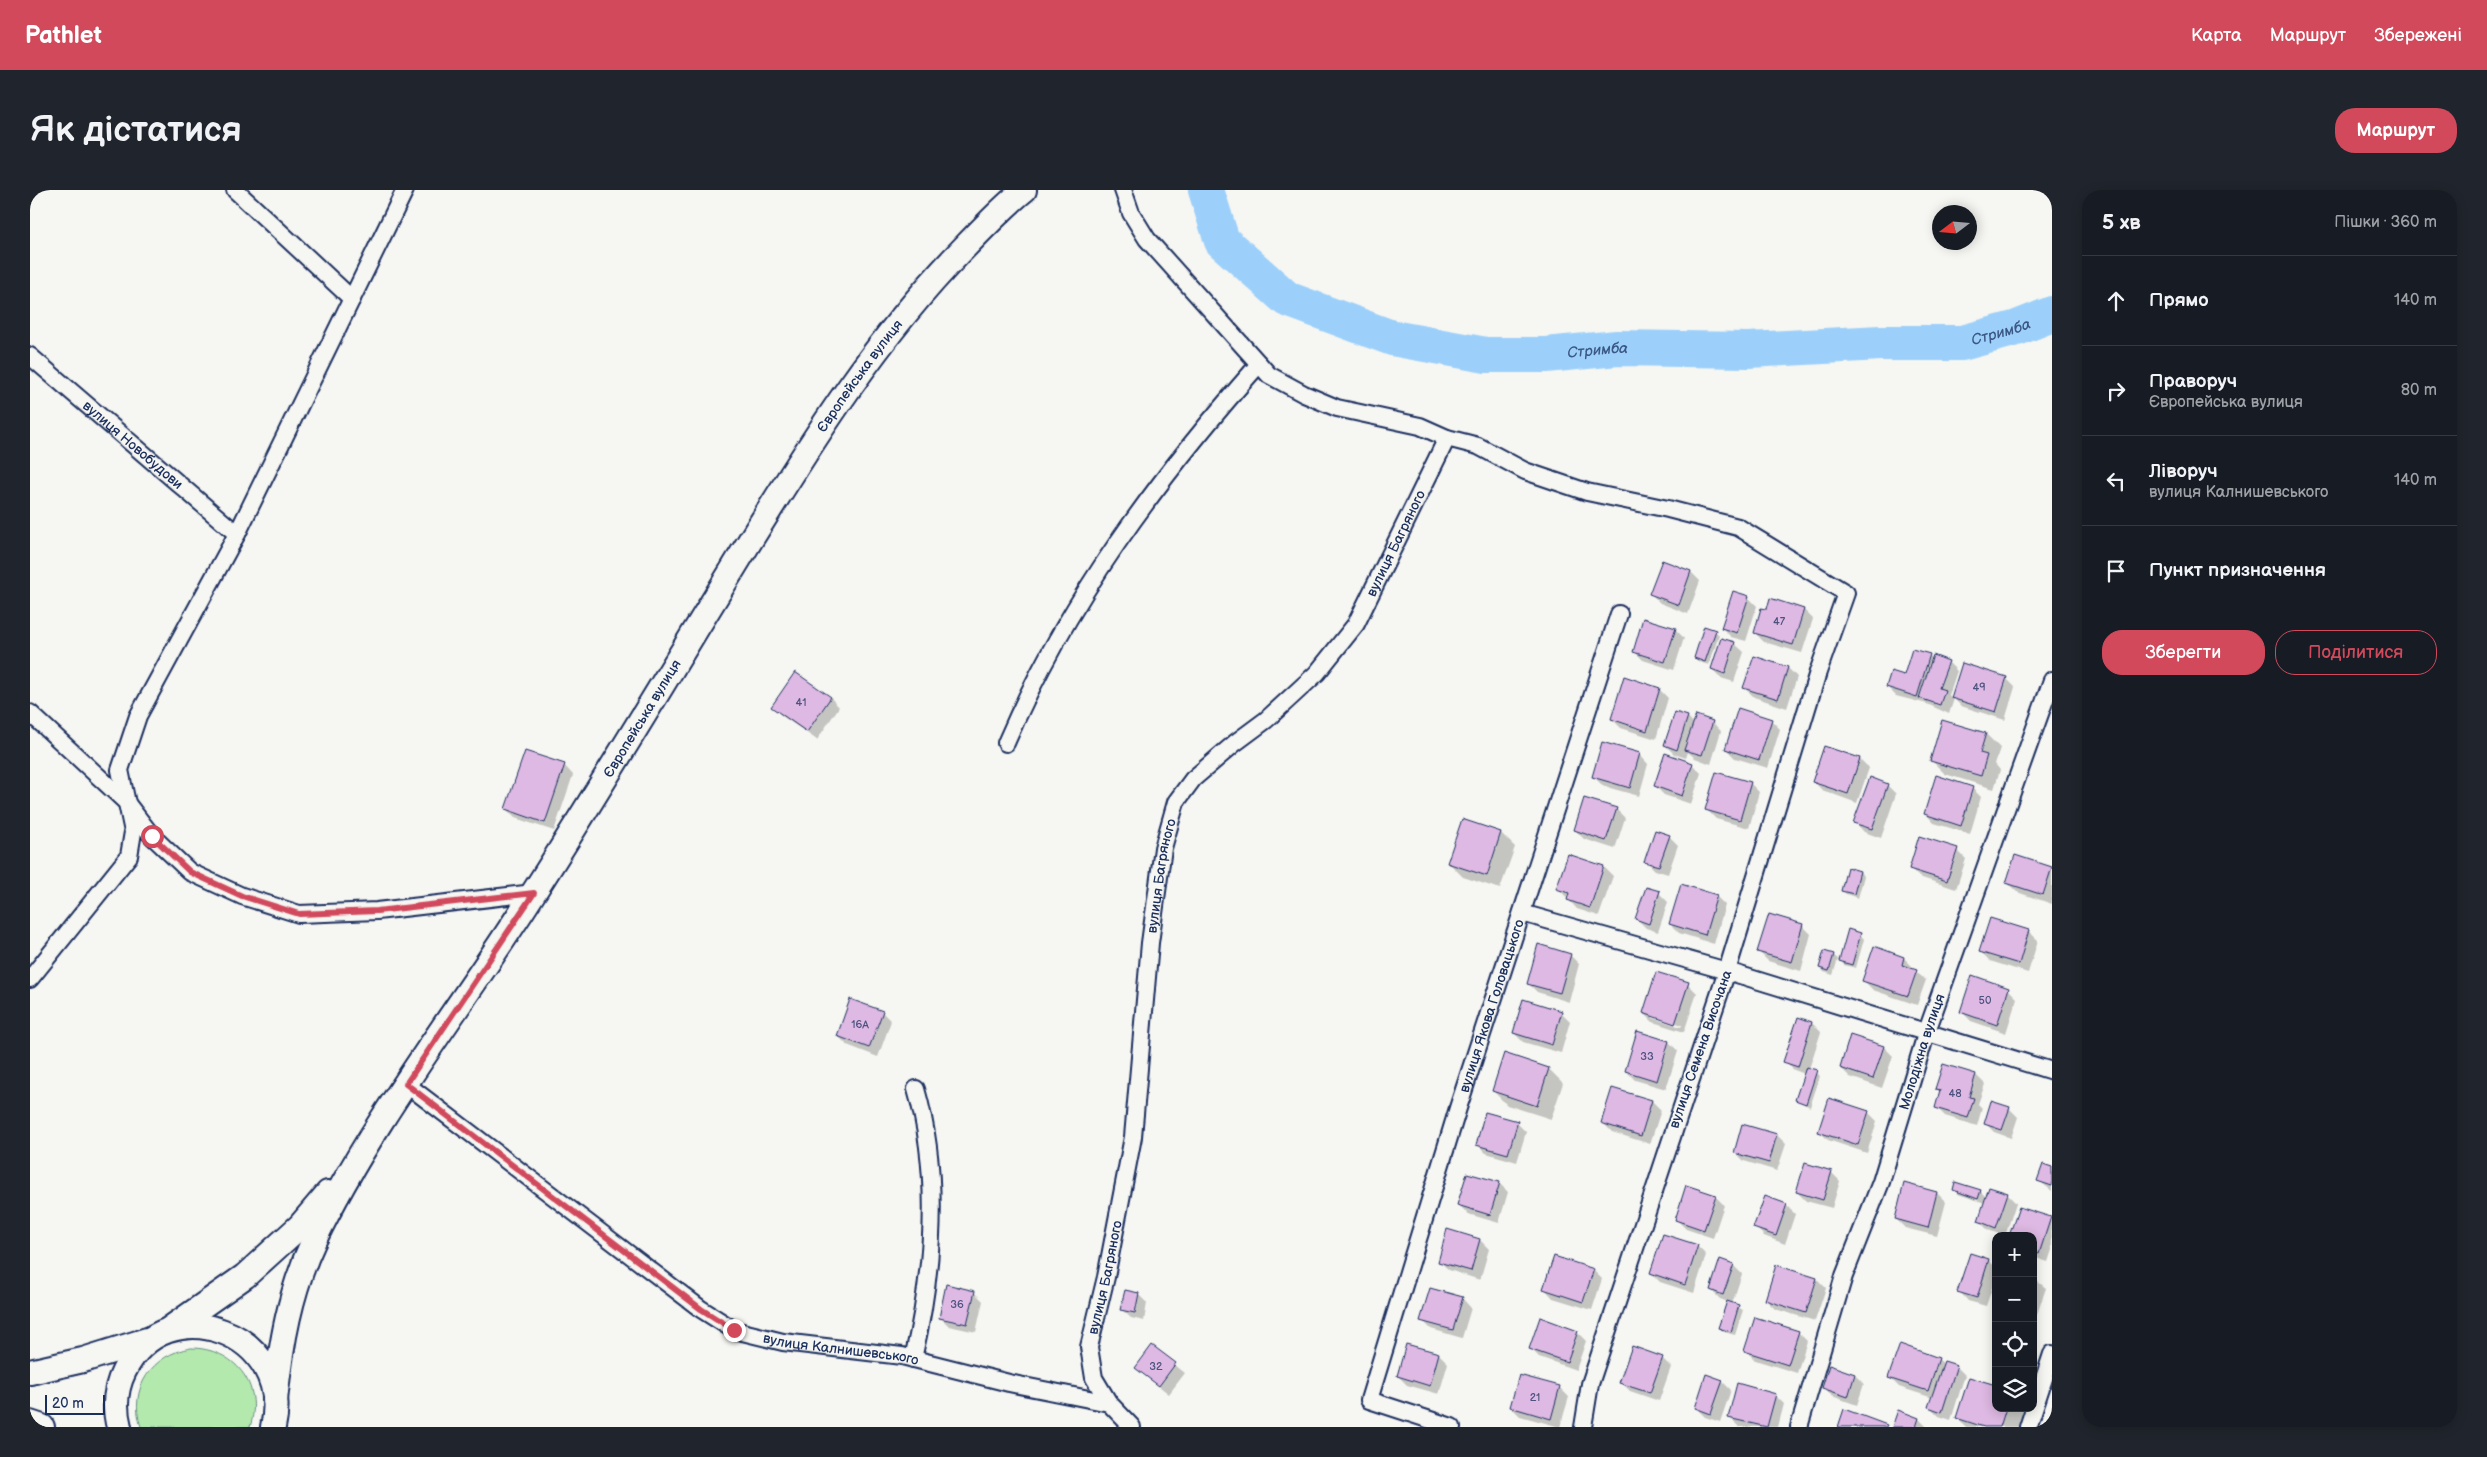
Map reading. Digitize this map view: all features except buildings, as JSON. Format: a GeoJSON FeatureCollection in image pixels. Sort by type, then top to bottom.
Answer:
{"type":"FeatureCollection","features":[{"type":"Feature","properties":{"kind":"main road","name":"Європейська вулиця"},"geometry":{"type":"LineString","coordinates":[[358,1157],[534,893],[785,484],[876,349],[930,283],[1002,207],[1024,190]]}},
{"type":"Feature","properties":{"kind":"main road"},"geometry":{"type":"LineString","coordinates":[[119,1427],[116,1400],[122,1375],[135,1354],[245,1276],[300,1226],[358,1157]]}},
{"type":"Feature","properties":{"kind":"main road"},"geometry":{"type":"LineString","coordinates":[[276,1417],[281,1342],[292,1296],[313,1242],[358,1157]]}},
{"type":"Feature","properties":{"kind":"main road"},"geometry":{"type":"LineString","coordinates":[[30,1372],[83,1360],[190,1326],[214,1328],[238,1338],[264,1364],[270,1376],[276,1417]]}},
{"type":"Feature","properties":{"kind":"main road"},"geometry":{"type":"LineString","coordinates":[[30,1422],[42,1427]]}},
{"type":"Feature","properties":{"kind":"street"},"geometry":{"type":"LineString","coordinates":[[235,190],[352,299]]}},
{"type":"Feature","properties":{"kind":"street"},"geometry":{"type":"LineString","coordinates":[[30,979],[129,856],[133,832],[120,770],[138,716],[237,534],[405,190]]}},
{"type":"Feature","properties":{"kind":"street"},"geometry":{"type":"LineString","coordinates":[[1123,190],[1131,213],[1147,239],[1269,375],[1329,405],[1367,415],[1405,421],[1446,438]]}},
{"type":"Feature","properties":{"kind":"street","name":"вулиця Новобудови"},"geometry":{"type":"LineString","coordinates":[[30,356],[237,534]]}},
{"type":"Feature","properties":{"kind":"street"},"geometry":{"type":"LineString","coordinates":[[1006,743],[1024,700],[1080,600],[1146,500],[1259,364]]}},
{"type":"Feature","properties":{"kind":"street","name":"вулиця Семена Височана"},"geometry":{"type":"LineString","coordinates":[[1446,438],[1478,446],[1525,471],[1586,492],[1668,509],[1738,527],[1846,593],[1818,672],[1727,971],[1590,1384],[1583,1427]]}},
{"type":"Feature","properties":{"kind":"street","name":"вулиця Багряного"},"geometry":{"type":"LineString","coordinates":[[1109,1403],[1094,1378],[1089,1347],[1106,1277],[1133,1137],[1150,943],[1163,848],[1176,802],[1192,779],[1266,720],[1318,673],[1356,624],[1446,438]]}},
{"type":"Feature","properties":{"kind":"street","name":"вулиця Якова Головацького"},"geometry":{"type":"LineString","coordinates":[[1452,1427],[1369,1400],[1458,1108],[1620,614]]}},
{"type":"Feature","properties":{"kind":"street","name":"Молодіжна вулиця"},"geometry":{"type":"LineString","coordinates":[[1799,1427],[1844,1276],[1881,1182],[1927,1032],[2052,680]]}},
{"type":"Feature","properties":{"kind":"street"},"geometry":{"type":"LineString","coordinates":[[30,713],[126,802],[152,836],[190,872],[242,896],[299,914],[377,911],[534,893]]}},
{"type":"Feature","properties":{"kind":"street"},"geometry":{"type":"LineString","coordinates":[[1522,913],[1727,971],[2052,1071]]}},
{"type":"Feature","properties":{"kind":"street","name":"вулиця Калнишевського"},"geometry":{"type":"LineString","coordinates":[[406,1084],[701,1309],[734,1330],[783,1342],[912,1359],[1008,1383],[1109,1403]]}},
{"type":"Feature","properties":{"kind":"street"},"geometry":{"type":"LineString","coordinates":[[912,1359],[924,1309],[933,1184],[924,1116],[916,1089]]}},
{"type":"Feature","properties":{"kind":"street"},"geometry":{"type":"LineString","coordinates":[[2028,1427],[2052,1354]]}},
{"type":"Feature","properties":{"kind":"street"},"geometry":{"type":"LineString","coordinates":[[1109,1403],[1132,1427]]}},
{"type":"Feature","properties":{"kind":"green space"},"geometry":{"type":"Polygon","coordinates":[[[191,1348],[220,1354],[242,1372],[249,1384],[253,1397],[250,1427],[141,1427],[138,1399],[146,1376],[165,1358],[191,1348]]]}},
{"type":"Feature","properties":{"kind":"waterway","name":"Стримба"},"geometry":{"type":"LineString","coordinates":[[1206,190],[1222,241],[1287,299],[1392,338],[1486,355],[1546,355],[1617,348],[1748,350],[1881,343],[1962,343],[2017,328],[2052,314]]}},
{"type":"Feature","properties":{"kind":"route"},"geometry":{"type":"LineString","coordinates":[[152,836],[190,872],[242,896],[299,914],[377,911],[534,893],[406,1084],[701,1309],[734,1330]]}}]}
